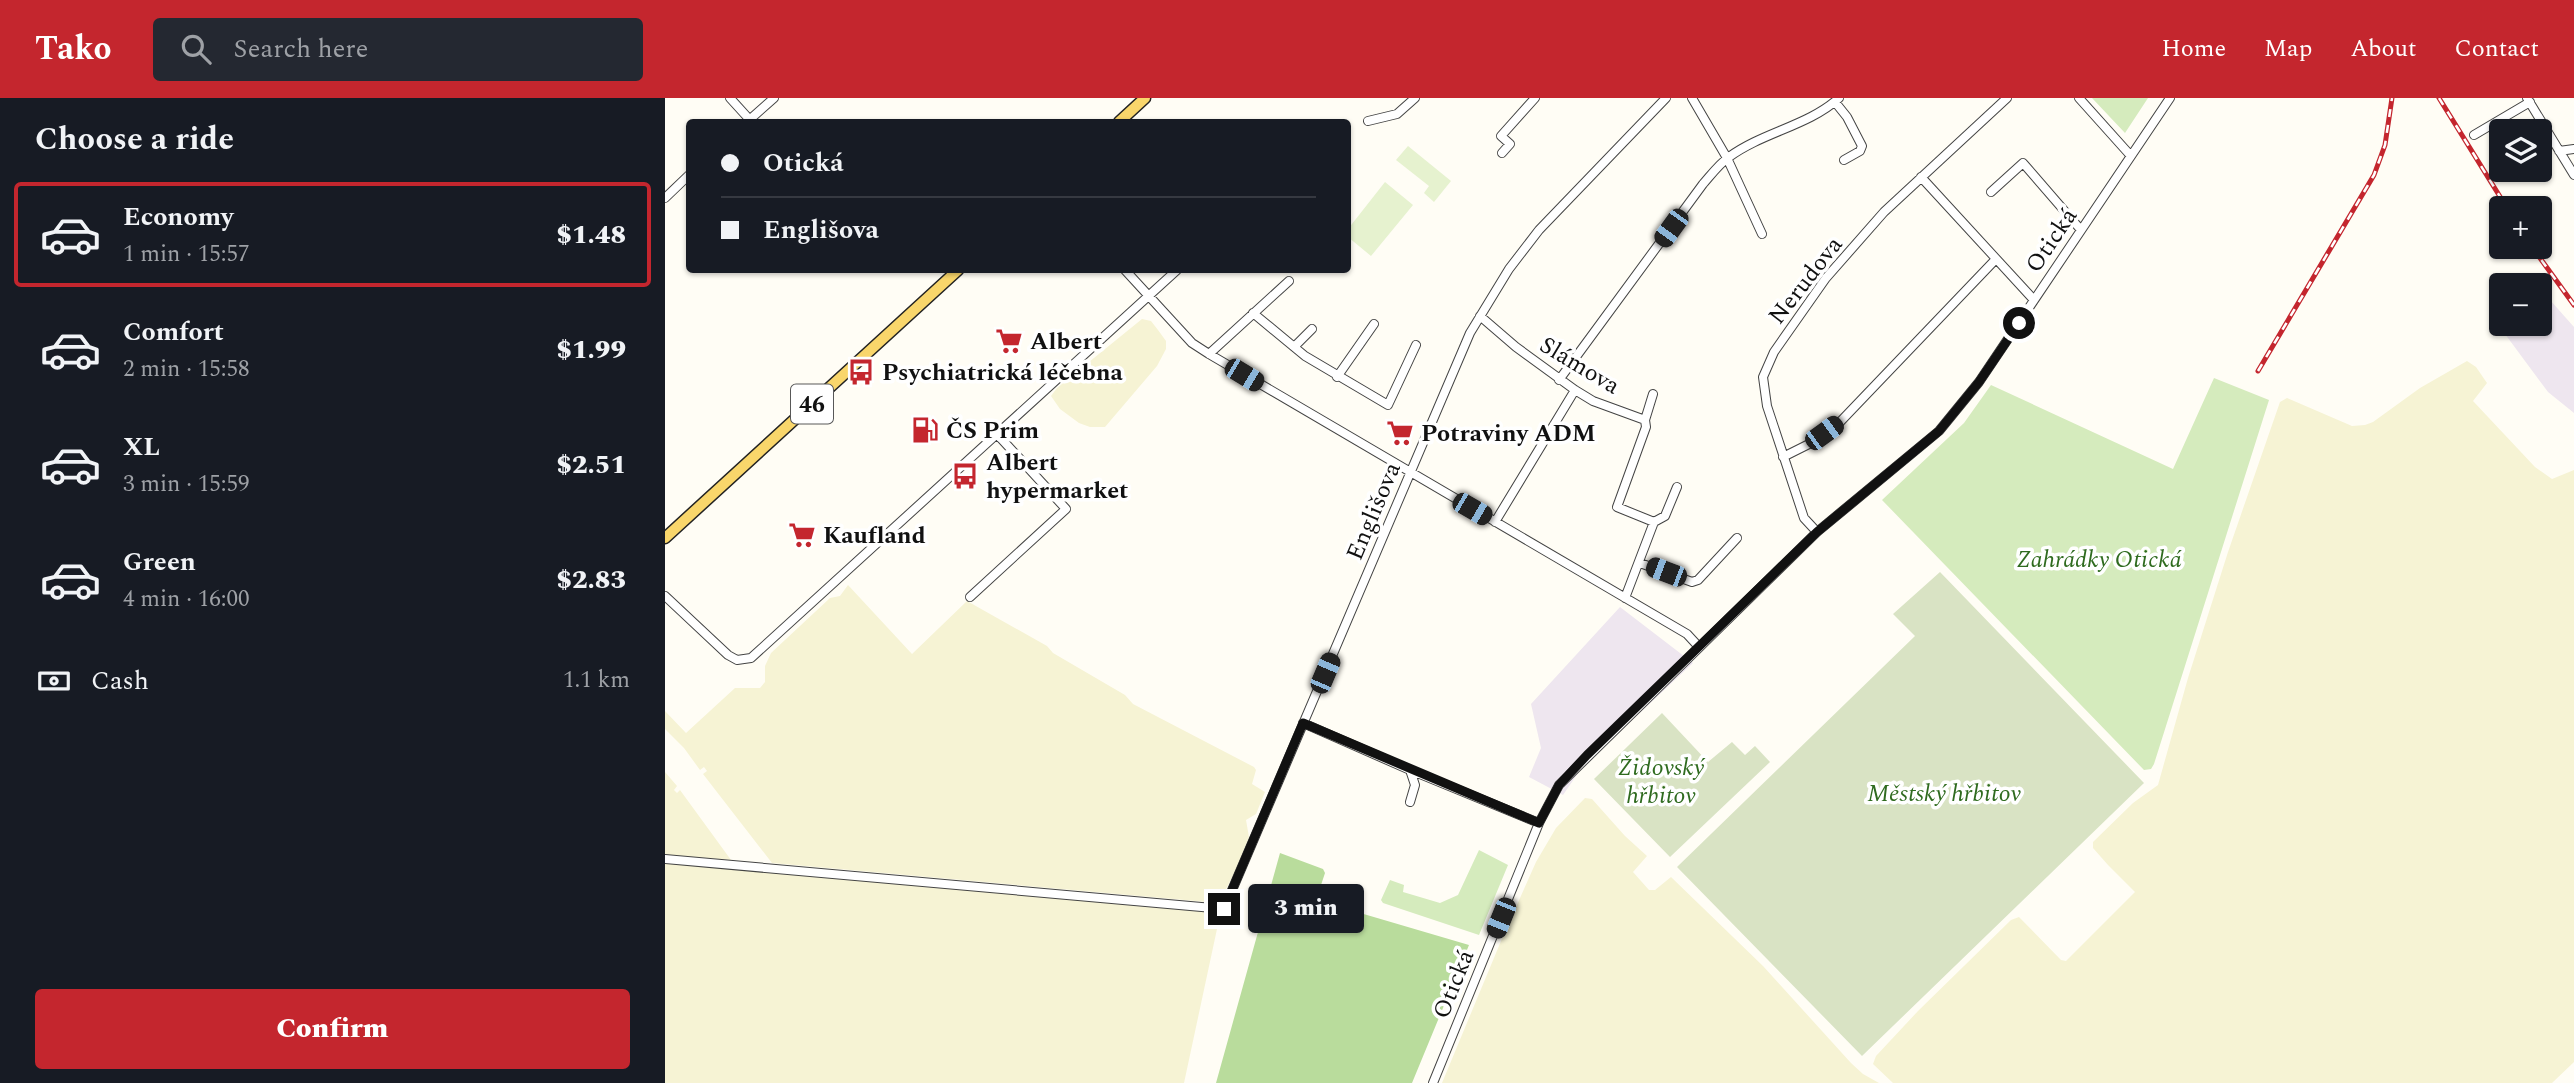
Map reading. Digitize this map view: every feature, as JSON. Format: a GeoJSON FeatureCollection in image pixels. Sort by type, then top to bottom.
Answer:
{"type":"FeatureCollection","features":[{"type":"Feature","properties":{"kind":"main road"},"geometry":{"type":"LineString","coordinates":[[1122,119],[1146,98]]}},
{"type":"Feature","properties":{"kind":"main road","name":"46"},"geometry":{"type":"LineString","coordinates":[[665,538],[955,273]]}},
{"type":"Feature","properties":{"kind":"street"},"geometry":{"type":"LineString","coordinates":[[730,98],[746,119]]}},
{"type":"Feature","properties":{"kind":"street"},"geometry":{"type":"LineString","coordinates":[[750,119],[774,98]]}},
{"type":"Feature","properties":{"kind":"street"},"geometry":{"type":"LineString","coordinates":[[1368,121],[1397,114],[1415,98]]}},
{"type":"Feature","properties":{"kind":"street"},"geometry":{"type":"LineString","coordinates":[[1502,153],[1510,144],[1501,136],[1535,98]]}},
{"type":"Feature","properties":{"kind":"street","name":"Englišova"},"geometry":{"type":"LineString","coordinates":[[665,859],[1224,909],[1480,316],[1509,269],[1539,230],[1666,98]]}},
{"type":"Feature","properties":{"kind":"street"},"geometry":{"type":"LineString","coordinates":[[1692,98],[1727,158],[1762,234]]}},
{"type":"Feature","properties":{"kind":"street","name":"Nerudova"},"geometry":{"type":"LineString","coordinates":[[1817,532],[1804,518],[1767,406],[1763,377],[1773,352],[1826,278],[1884,212],[2007,98]]}},
{"type":"Feature","properties":{"kind":"street"},"geometry":{"type":"LineString","coordinates":[[2078,98],[2131,156]]}},
{"type":"Feature","properties":{"kind":"street","name":"Otická"},"geometry":{"type":"LineString","coordinates":[[1433,1083],[1539,823],[1551,798],[1567,775],[1817,532],[1924,446],[1947,423],[1979,382],[2169,98]]}},
{"type":"Feature","properties":{"kind":"street"},"geometry":{"type":"LineString","coordinates":[[1559,380],[1703,184],[1727,158],[1753,142],[1811,117],[1837,100],[1861,146],[1860,151],[1844,160]]}},
{"type":"Feature","properties":{"kind":"street"},"geometry":{"type":"LineString","coordinates":[[2474,135],[2528,100],[2574,175]]}},
{"type":"Feature","properties":{"kind":"street"},"geometry":{"type":"LineString","coordinates":[[2559,151],[2574,149]]}},
{"type":"Feature","properties":{"kind":"street"},"geometry":{"type":"LineString","coordinates":[[1991,192],[2023,163],[2081,230]]}},
{"type":"Feature","properties":{"kind":"street"},"geometry":{"type":"LineString","coordinates":[[1921,177],[2034,300]]}},
{"type":"Feature","properties":{"kind":"street"},"geometry":{"type":"LineString","coordinates":[[665,198],[686,178]]}},
{"type":"Feature","properties":{"kind":"street"},"geometry":{"type":"LineString","coordinates":[[1783,457],[1840,422],[1996,258]]}},
{"type":"Feature","properties":{"kind":"street"},"geometry":{"type":"LineString","coordinates":[[1128,273],[1192,343],[1687,634],[1699,647]]}},
{"type":"Feature","properties":{"kind":"street"},"geometry":{"type":"LineString","coordinates":[[665,596],[732,658],[742,661],[751,658],[1174,273]]}},
{"type":"Feature","properties":{"kind":"street"},"geometry":{"type":"LineString","coordinates":[[1209,354],[1289,281]]}},
{"type":"Feature","properties":{"kind":"street"},"geometry":{"type":"LineString","coordinates":[[1254,313],[1294,347],[1337,376],[1388,405],[1416,345]]}},
{"type":"Feature","properties":{"kind":"street","name":"Slámova"},"geometry":{"type":"LineString","coordinates":[[1480,316],[1515,347],[1593,401],[1645,419],[1653,394]]}},
{"type":"Feature","properties":{"kind":"street"},"geometry":{"type":"LineString","coordinates":[[1337,376],[1374,324]]}},
{"type":"Feature","properties":{"kind":"street"},"geometry":{"type":"LineString","coordinates":[[1294,347],[1312,329]]}},
{"type":"Feature","properties":{"kind":"street"},"geometry":{"type":"LineString","coordinates":[[1495,522],[1575,390]]}},
{"type":"Feature","properties":{"kind":"street"},"geometry":{"type":"LineString","coordinates":[[1645,419],[1646,426],[1617,507],[1654,522]]}},
{"type":"Feature","properties":{"kind":"street"},"geometry":{"type":"LineString","coordinates":[[969,597],[1066,509],[996,433]]}},
{"type":"Feature","properties":{"kind":"street"},"geometry":{"type":"LineString","coordinates":[[1625,598],[1654,522],[1665,516],[1677,487]]}},
{"type":"Feature","properties":{"kind":"street"},"geometry":{"type":"LineString","coordinates":[[1640,563],[1692,582],[1698,580],[1737,538]]}},
{"type":"Feature","properties":{"kind":"street"},"geometry":{"type":"LineString","coordinates":[[1303,723],[1539,823]]}},
{"type":"Feature","properties":{"kind":"street"},"geometry":{"type":"LineString","coordinates":[[1410,770],[1415,785],[1410,802]]}},
{"type":"Feature","properties":{"kind":"shaded area"},"geometry":{"type":"Polygon","coordinates":[[[2552,302],[2574,327],[2574,413],[2548,392],[2506,336],[2552,336],[2552,302]]]}},
{"type":"Feature","properties":{"kind":"shaded area"},"geometry":{"type":"Polygon","coordinates":[[[1142,319],[1151,321],[1166,341],[1166,349],[1157,366],[1105,427],[1090,427],[1079,423],[1060,409],[1051,396],[1057,388],[1142,319]]]}},
{"type":"Feature","properties":{"kind":"shaded area"},"geometry":{"type":"Polygon","coordinates":[[[2467,361],[2476,367],[2487,383],[2473,401],[2535,467],[2552,479],[2574,470],[2574,1062],[2552,1083],[1893,1083],[1873,1064],[1876,1056],[2011,920],[2019,917],[2061,960],[2066,961],[2135,892],[2093,848],[2093,842],[2133,803],[2158,785],[2228,552],[2280,402],[2287,398],[2352,426],[2365,425],[2420,388],[2467,361]]]}},
{"type":"Feature","properties":{"kind":"shaded area"},"geometry":{"type":"Polygon","coordinates":[[[848,585],[912,654],[967,601],[1047,646],[1053,653],[1125,695],[1133,704],[1254,767],[1256,770],[1252,784],[1265,792],[1256,814],[1246,820],[1249,837],[1225,891],[1207,902],[772,863],[703,774],[707,771],[704,767],[700,770],[684,748],[665,729],[665,711],[686,733],[735,688],[760,688],[765,682],[765,666],[771,653],[830,598],[840,596],[848,585]]]}},
{"type":"Feature","properties":{"kind":"shaded area"},"geometry":{"type":"Polygon","coordinates":[[[1620,607],[1693,663],[1583,766],[1563,795],[1529,777],[1541,748],[1531,704],[1620,607]]]}},
{"type":"Feature","properties":{"kind":"shaded area"},"geometry":{"type":"Polygon","coordinates":[[[665,772],[677,786],[674,790],[677,793],[680,790],[731,860],[665,855],[665,772]]]}},
{"type":"Feature","properties":{"kind":"shaded area"},"geometry":{"type":"Polygon","coordinates":[[[1585,798],[1592,799],[1647,856],[1633,872],[1649,890],[1655,890],[1671,877],[1763,966],[1851,1063],[1879,1083],[1442,1083],[1536,862],[1556,828],[1585,798]]]}},
{"type":"Feature","properties":{"kind":"shaded area"},"geometry":{"type":"Polygon","coordinates":[[[665,862],[1193,910],[1220,915],[1184,1083],[665,1083],[665,862]]]}},
{"type":"Feature","properties":{"kind":"green space"},"geometry":{"type":"Polygon","coordinates":[[[2092,98],[2148,98],[2125,133],[2092,98]]]}},
{"type":"Feature","properties":{"kind":"green space"},"geometry":{"type":"Polygon","coordinates":[[[1408,146],[1451,181],[1434,202],[1424,193],[1429,186],[1396,160],[1408,146]]]}},
{"type":"Feature","properties":{"kind":"green space"},"geometry":{"type":"Polygon","coordinates":[[[1385,182],[1413,205],[1371,256],[1351,239],[1351,225],[1385,182]]]}},
{"type":"Feature","properties":{"kind":"green space","name":"Zahrádky Otická"},"geometry":{"type":"Polygon","coordinates":[[[2214,378],[2269,400],[2154,764],[2151,769],[2144,770],[1882,500],[1964,423],[1991,385],[2173,469],[2214,378]]]}},
{"type":"Feature","properties":{"kind":"green space","name":"Městský hřbitov"},"geometry":{"type":"Polygon","coordinates":[[[1940,572],[2144,783],[1862,1056],[1677,867],[1915,636],[1893,614],[1940,572]]]}},
{"type":"Feature","properties":{"kind":"green space","name":"Židovský hřbitov"},"geometry":{"type":"Polygon","coordinates":[[[1662,713],[1708,762],[1732,742],[1745,755],[1755,746],[1770,762],[1670,857],[1594,779],[1662,713]]]}},
{"type":"Feature","properties":{"kind":"green space"},"geometry":{"type":"Polygon","coordinates":[[[1479,850],[1508,865],[1479,935],[1383,903],[1381,900],[1390,880],[1404,885],[1403,892],[1440,903],[1458,895],[1479,850]]]}},
{"type":"Feature","properties":{"kind":"green space"},"geometry":{"type":"Polygon","coordinates":[[[1280,853],[1323,869],[1325,873],[1316,900],[1469,945],[1412,1083],[1216,1083],[1280,853]]]}},
{"type":"Feature","properties":{"kind":"railway"},"geometry":{"type":"LineString","coordinates":[[2258,371],[2374,175],[2385,145],[2392,98]]}},
{"type":"Feature","properties":{"kind":"railway"},"geometry":{"type":"LineString","coordinates":[[2439,98],[2500,196]]}},
{"type":"Feature","properties":{"kind":"railway"},"geometry":{"type":"LineString","coordinates":[[2541,259],[2574,305]]}},
{"type":"Feature","properties":{"kind":"place","name":"Albert"},"geometry":{"type":"Point","coordinates":[1009,341]}},
{"type":"Feature","properties":{"kind":"place","name":"Psychiatrická léčebna"},"geometry":{"type":"Point","coordinates":[861,372]}},
{"type":"Feature","properties":{"kind":"place","name":"ČS Prim"},"geometry":{"type":"Point","coordinates":[925,430]}},
{"type":"Feature","properties":{"kind":"place","name":"Potraviny ADM"},"geometry":{"type":"Point","coordinates":[1400,433]}},
{"type":"Feature","properties":{"kind":"place","name":"Albert hypermarket"},"geometry":{"type":"Point","coordinates":[965,476]}},
{"type":"Feature","properties":{"kind":"place","name":"Kaufland"},"geometry":{"type":"Point","coordinates":[802,535]}},
{"type":"Feature","properties":{"kind":"route"},"geometry":{"type":"LineString","coordinates":[[1224,909],[1303,723],[1539,823],[1559,785],[1587,755],[1817,532],[1924,446],[1947,423],[2019,323]]}}]}
